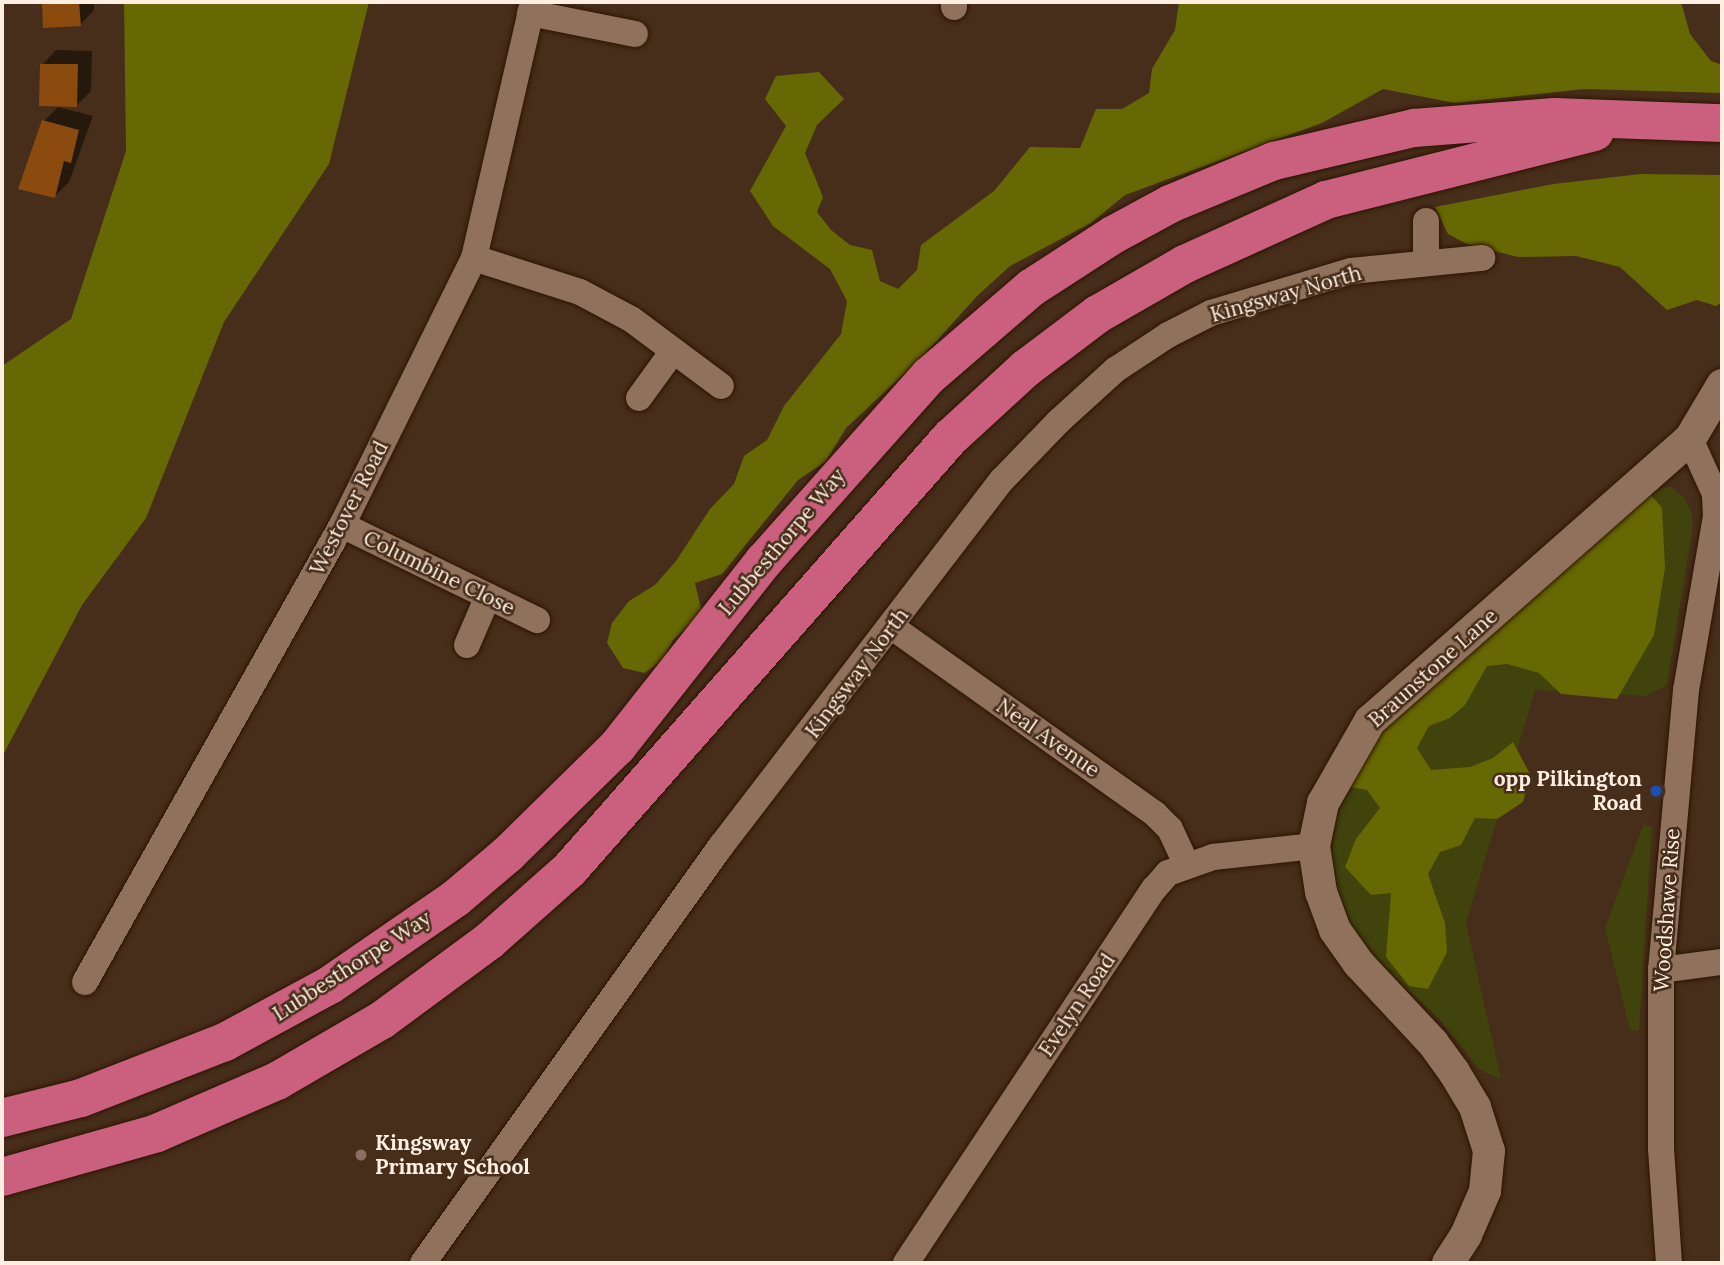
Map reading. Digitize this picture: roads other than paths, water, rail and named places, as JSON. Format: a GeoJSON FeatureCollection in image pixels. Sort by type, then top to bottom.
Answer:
{"type":"FeatureCollection","features":[{"type":"Feature","properties":{"kind":"highway","name":"Lubbesthorpe Way"},"geometry":{"type":"LineString","coordinates":[[2,1118],[92,1094],[235,1037],[349,973],[456,898],[508,854],[617,747],[764,561],[929,376],[982,327],[1069,261],[1212,186],[1274,161],[1343,141],[1483,120],[1555,117],[1631,122]]}},
{"type":"Feature","properties":{"kind":"highway"},"geometry":{"type":"LineString","coordinates":[[2,1177],[95,1154],[219,1107],[341,1046],[418,995],[489,941],[570,869],[942,447],[1025,369],[1140,287],[1326,200],[1631,122],[1722,123]]}},
{"type":"Feature","properties":{"kind":"street"},"geometry":{"type":"LineString","coordinates":[[531,8],[635,34]]}},
{"type":"Feature","properties":{"kind":"street","name":"Westover Road"},"geometry":{"type":"LineString","coordinates":[[85,982],[342,525],[474,258],[531,8]]}},
{"type":"Feature","properties":{"kind":"street"},"geometry":{"type":"LineString","coordinates":[[1426,221],[1426,263]]}},
{"type":"Feature","properties":{"kind":"street"},"geometry":{"type":"LineString","coordinates":[[474,258],[580,292],[631,319],[721,386]]}},
{"type":"Feature","properties":{"kind":"street","name":"Kingsway North"},"geometry":{"type":"LineString","coordinates":[[423,1263],[721,846],[892,627],[1002,480],[1115,370],[1168,335],[1224,309],[1351,271],[1482,258]]}},
{"type":"Feature","properties":{"kind":"street"},"geometry":{"type":"LineString","coordinates":[[639,398],[673,351]]}},
{"type":"Feature","properties":{"kind":"street","name":"Braunstone Lane"},"geometry":{"type":"LineString","coordinates":[[1448,1263],[1466,1235],[1485,1191],[1489,1151],[1475,1107],[1433,1043],[1359,964],[1335,930],[1321,892],[1314,846],[1322,803],[1370,722],[1690,439],[1722,384]]}},
{"type":"Feature","properties":{"kind":"street","name":"Woodshawe Rise"},"geometry":{"type":"LineString","coordinates":[[1669,1263],[1661,1148],[1661,970],[1686,690],[1716,516],[1715,494],[1690,439]]}},
{"type":"Feature","properties":{"kind":"street","name":"Columbine Close"},"geometry":{"type":"LineString","coordinates":[[342,525],[537,620]]}},
{"type":"Feature","properties":{"kind":"street"},"geometry":{"type":"LineString","coordinates":[[467,645],[488,596]]}},
{"type":"Feature","properties":{"kind":"street","name":"Neal Avenue"},"geometry":{"type":"LineString","coordinates":[[892,627],[1155,814],[1170,829],[1186,864]]}},
{"type":"Feature","properties":{"kind":"street","name":"Evelyn Road"},"geometry":{"type":"LineString","coordinates":[[906,1263],[1154,889],[1186,864],[1314,846]]}},
{"type":"Feature","properties":{"kind":"street"},"geometry":{"type":"LineString","coordinates":[[1661,970],[1722,962]]}},
{"type":"Feature","properties":{"kind":"place","name":"opp Pilkington Road"},"geometry":{"type":"Point","coordinates":[1656,791]}},
{"type":"Feature","properties":{"kind":"place","name":"Kingsway Primary School"},"geometry":{"type":"Point","coordinates":[361,1155]}}]}
